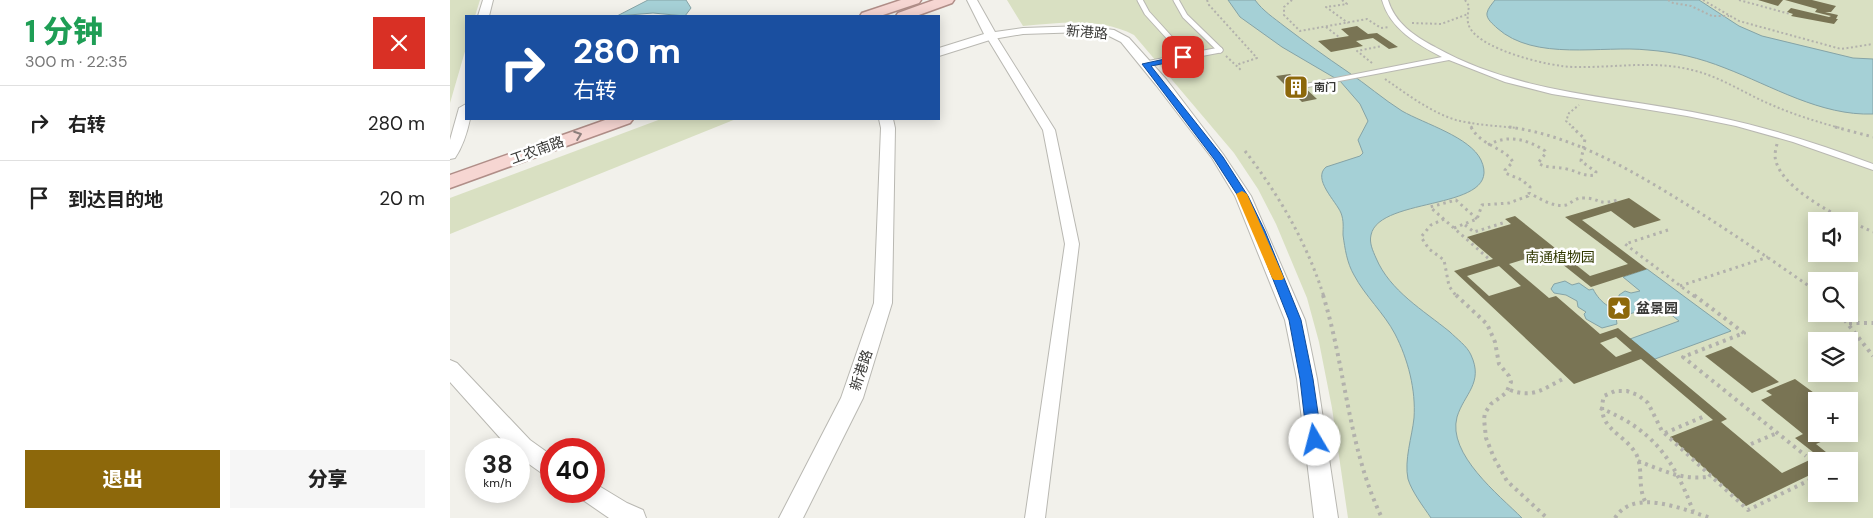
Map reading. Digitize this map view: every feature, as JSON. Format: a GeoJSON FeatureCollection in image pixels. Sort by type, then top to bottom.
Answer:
{"type":"FeatureCollection","features":[{"type":"Feature","properties":{"kind":"main road"},"geometry":{"type":"LineString","coordinates":[[870,15],[914,0]]}},
{"type":"Feature","properties":{"kind":"main road"},"geometry":{"type":"LineString","coordinates":[[906,15],[947,0]]}},
{"type":"Feature","properties":{"kind":"main road","name":"工农南路"},"geometry":{"type":"LineString","coordinates":[[450,166],[578,120]]}},
{"type":"Feature","properties":{"kind":"main road","name":"工农南路"},"geometry":{"type":"LineString","coordinates":[[450,182],[621,120]]}},
{"type":"Feature","properties":{"kind":"street"},"geometry":{"type":"LineString","coordinates":[[484,15],[488,0]]}},
{"type":"Feature","properties":{"kind":"street"},"geometry":{"type":"LineString","coordinates":[[972,0],[991,36],[1049,130],[1072,244],[1035,518]]}},
{"type":"Feature","properties":{"kind":"street"},"geometry":{"type":"LineString","coordinates":[[1385,0],[1389,12],[1398,24],[1416,39],[1448,58],[1509,80],[1580,97],[1716,119],[1783,136],[1873,167]]}},
{"type":"Feature","properties":{"kind":"street","name":"新港路"},"geometry":{"type":"LineString","coordinates":[[940,52],[991,36],[1023,31],[1075,29],[1110,32],[1125,40],[1146,64],[1218,157],[1243,196],[1278,276],[1295,320],[1306,379],[1326,518]]}},
{"type":"Feature","properties":{"kind":"street"},"geometry":{"type":"LineString","coordinates":[[1290,90],[1448,58]]}},
{"type":"Feature","properties":{"kind":"street"},"geometry":{"type":"LineString","coordinates":[[450,155],[459,136],[465,112]]}},
{"type":"Feature","properties":{"kind":"street","name":"新港路"},"geometry":{"type":"LineString","coordinates":[[791,518],[852,398],[883,303],[888,128],[886,120]]}},
{"type":"Feature","properties":{"kind":"street"},"geometry":{"type":"LineString","coordinates":[[450,368],[522,447],[540,459]]}},
{"type":"Feature","properties":{"kind":"street"},"geometry":{"type":"LineString","coordinates":[[605,502],[634,518]]}},
{"type":"Feature","properties":{"kind":"lane"},"geometry":{"type":"LineString","coordinates":[[1140,0],[1147,13],[1187,56]]}},
{"type":"Feature","properties":{"kind":"lane"},"geometry":{"type":"LineString","coordinates":[[1176,0],[1185,16],[1220,50]]}},
{"type":"Feature","properties":{"kind":"lane"},"geometry":{"type":"LineString","coordinates":[[1146,64],[1220,50]]}},
{"type":"Feature","properties":{"kind":"path"},"geometry":{"type":"LineString","coordinates":[[1207,0],[1209,5],[1257,58],[1236,65]]}},
{"type":"Feature","properties":{"kind":"path"},"geometry":{"type":"LineString","coordinates":[[1292,0],[1284,7],[1284,15],[1289,23],[1300,32],[1368,19],[1381,28],[1398,24],[1437,24],[1450,21],[1458,15],[1468,14]]}},
{"type":"Feature","properties":{"kind":"path"},"geometry":{"type":"LineString","coordinates":[[1342,0],[1347,4],[1326,7],[1348,23]]}},
{"type":"Feature","properties":{"kind":"path"},"geometry":{"type":"LineString","coordinates":[[1465,0],[1469,6],[1468,25],[1478,37],[1496,48],[1524,58],[1573,67],[1646,64],[1692,70],[1730,84],[1765,102],[1813,121],[1873,138]]}},
{"type":"Feature","properties":{"kind":"path"},"geometry":{"type":"LineString","coordinates":[[1668,0],[1673,3],[1691,6],[1712,16],[1731,16]]}},
{"type":"Feature","properties":{"kind":"path"},"geometry":{"type":"LineString","coordinates":[[1703,0],[1739,21],[1841,49],[1873,44]]}},
{"type":"Feature","properties":{"kind":"path"},"geometry":{"type":"LineString","coordinates":[[1739,0],[1790,14]]}},
{"type":"Feature","properties":{"kind":"path"},"geometry":{"type":"LineString","coordinates":[[1325,27],[1339,37]]}},
{"type":"Feature","properties":{"kind":"path"},"geometry":{"type":"LineString","coordinates":[[1382,46],[1357,51],[1403,92],[1430,108],[1458,120],[1531,130],[1582,148],[1632,171],[1768,256],[1808,285]]}},
{"type":"Feature","properties":{"kind":"path"},"geometry":{"type":"LineString","coordinates":[[1220,50],[1242,71]]}},
{"type":"Feature","properties":{"kind":"path"},"geometry":{"type":"LineString","coordinates":[[1488,145],[1504,138],[1526,141],[1545,151],[1546,153],[1538,163],[1544,167],[1568,169],[1587,176],[1595,175],[1596,172],[1581,161],[1584,153],[1582,148],[1585,139],[1569,125],[1566,117],[1579,105],[1580,97]]}},
{"type":"Feature","properties":{"kind":"path"},"geometry":{"type":"LineString","coordinates":[[1454,228],[1477,218],[1482,205],[1514,202],[1528,196],[1530,187],[1527,183],[1505,173],[1505,170],[1513,162],[1510,157],[1477,137],[1469,122]]}},
{"type":"Feature","properties":{"kind":"path"},"geometry":{"type":"LineString","coordinates":[[1783,136],[1776,146],[1774,156],[1778,166],[1784,175],[1808,198],[1833,212]]}},
{"type":"Feature","properties":{"kind":"path"},"geometry":{"type":"LineString","coordinates":[[1245,151],[1269,182],[1296,229],[1325,295],[1365,476],[1382,518]]}},
{"type":"Feature","properties":{"kind":"path"},"geometry":{"type":"LineString","coordinates":[[1529,193],[1553,204],[1562,205],[1578,198],[1594,199],[1604,204],[1618,200]]}},
{"type":"Feature","properties":{"kind":"path"},"geometry":{"type":"LineString","coordinates":[[1477,218],[1456,200],[1430,207],[1488,259]]}},
{"type":"Feature","properties":{"kind":"path"},"geometry":{"type":"LineString","coordinates":[[1444,219],[1431,226],[1420,237],[1429,249],[1444,260],[1449,286],[1453,293],[1488,324],[1495,342],[1498,364],[1510,376],[1512,382],[1510,390],[1506,395],[1492,404],[1484,414],[1485,433],[1499,469],[1506,480],[1532,502],[1546,518]]}},
{"type":"Feature","properties":{"kind":"path"},"geometry":{"type":"LineString","coordinates":[[1464,224],[1474,232],[1506,222]]}},
{"type":"Feature","properties":{"kind":"path"},"geometry":{"type":"LineString","coordinates":[[1858,225],[1873,232]]}},
{"type":"Feature","properties":{"kind":"path"},"geometry":{"type":"LineString","coordinates":[[1668,230],[1625,244],[1744,333],[1683,357],[1806,456]]}},
{"type":"Feature","properties":{"kind":"path"},"geometry":{"type":"LineString","coordinates":[[1680,286],[1768,256]]}},
{"type":"Feature","properties":{"kind":"path"},"geometry":{"type":"LineString","coordinates":[[1848,323],[1873,323]]}},
{"type":"Feature","properties":{"kind":"path"},"geometry":{"type":"LineString","coordinates":[[1848,323],[1873,356]]}},
{"type":"Feature","properties":{"kind":"path"},"geometry":{"type":"LineString","coordinates":[[1510,390],[1528,396],[1538,393],[1550,384],[1565,378]]}},
{"type":"Feature","properties":{"kind":"path"},"geometry":{"type":"LineString","coordinates":[[1645,501],[1638,485],[1638,461],[1635,453],[1606,424],[1600,415],[1604,396],[1615,391],[1627,391],[1648,403],[1658,425],[1665,433],[1748,510],[1808,481]]}},
{"type":"Feature","properties":{"kind":"path"},"geometry":{"type":"LineString","coordinates":[[1600,408],[1635,425],[1652,441],[1684,486],[1693,511]]}},
{"type":"Feature","properties":{"kind":"path"},"geometry":{"type":"LineString","coordinates":[[1665,433],[1706,416]]}},
{"type":"Feature","properties":{"kind":"path"},"geometry":{"type":"LineString","coordinates":[[1751,444],[1777,433]]}},
{"type":"Feature","properties":{"kind":"path"},"geometry":{"type":"LineString","coordinates":[[1638,461],[1676,474],[1698,478],[1711,476]]}},
{"type":"Feature","properties":{"kind":"path"},"geometry":{"type":"LineString","coordinates":[[1615,518],[1620,510],[1645,501],[1693,511],[1711,518]]}},
{"type":"Feature","properties":{"kind":"green space"},"geometry":{"type":"Polygon","coordinates":[[[450,0],[480,0],[475,15],[465,15],[465,51],[450,103],[450,0]]]}},
{"type":"Feature","properties":{"kind":"green space","name":"南通植物园"},"geometry":{"type":"Polygon","coordinates":[[[1007,0],[1873,0],[1873,518],[1348,518],[1332,408],[1319,342],[1307,298],[1276,224],[1258,189],[1234,153],[1134,35],[1121,29],[1094,23],[1023,26],[1007,0]]]}},
{"type":"Feature","properties":{"kind":"green space"},"geometry":{"type":"Polygon","coordinates":[[[658,120],[734,120],[450,234],[450,198],[658,120]]]}},
{"type":"Feature","properties":{"kind":"water"},"geometry":{"type":"Polygon","coordinates":[[[648,0],[686,0],[691,8],[686,15],[653,13],[619,15],[648,0]]]}},
{"type":"Feature","properties":{"kind":"water"},"geometry":{"type":"Polygon","coordinates":[[[1228,0],[1255,0],[1265,11],[1284,26],[1388,102],[1467,144],[1481,160],[1483,177],[1475,188],[1459,196],[1395,214],[1379,222],[1371,235],[1371,241],[1382,270],[1398,290],[1450,332],[1471,355],[1475,373],[1474,381],[1457,417],[1456,431],[1460,445],[1477,473],[1522,518],[1431,518],[1415,494],[1407,472],[1414,418],[1414,397],[1407,364],[1391,326],[1358,283],[1352,270],[1348,261],[1343,235],[1342,216],[1326,190],[1322,178],[1322,172],[1326,167],[1360,156],[1363,153],[1358,140],[1368,121],[1360,104],[1340,81],[1282,47],[1240,17],[1228,0]]]}},
{"type":"Feature","properties":{"kind":"water"},"geometry":{"type":"Polygon","coordinates":[[[1495,0],[1699,0],[1739,26],[1762,36],[1853,58],[1873,59],[1873,114],[1835,110],[1816,105],[1716,64],[1678,54],[1630,49],[1549,49],[1530,45],[1513,39],[1490,21],[1487,13],[1495,0]]]}},
{"type":"Feature","properties":{"kind":"water"},"geometry":{"type":"Polygon","coordinates":[[[1647,269],[1731,331],[1655,359],[1630,339],[1679,321],[1658,304],[1648,305],[1635,302],[1637,312],[1616,317],[1617,324],[1602,328],[1586,319],[1584,314],[1586,312],[1578,307],[1577,301],[1566,295],[1554,293],[1551,289],[1554,284],[1565,281],[1572,285],[1579,283],[1589,290],[1593,289],[1608,306],[1617,310],[1628,311],[1628,305],[1619,299],[1619,295],[1625,291],[1631,293],[1640,291],[1623,277],[1647,269]]]}},
{"type":"Feature","properties":{"kind":"building"},"geometry":{"type":"Polygon","coordinates":[[[1758,0],[1783,0],[1778,6],[1758,0]]]}},
{"type":"Feature","properties":{"kind":"building"},"geometry":{"type":"Polygon","coordinates":[[[1785,0],[1812,0],[1836,6],[1831,12],[1825,12],[1838,15],[1836,19],[1838,19],[1834,24],[1791,16],[1793,14],[1787,12],[1791,8],[1831,16],[1815,12],[1817,9],[1785,0]]]}},
{"type":"Feature","properties":{"kind":"building"},"geometry":{"type":"Polygon","coordinates":[[[1357,26],[1368,34],[1377,33],[1398,47],[1389,49],[1373,38],[1356,41],[1363,46],[1331,52],[1318,41],[1349,36],[1341,29],[1357,26]]]}},
{"type":"Feature","properties":{"kind":"building","name":"南门"},"geometry":{"type":"Polygon","coordinates":[[[1290,74],[1317,99],[1302,102],[1276,76],[1290,74]]]}},
{"type":"Feature","properties":{"kind":"building"},"geometry":{"type":"Polygon","coordinates":[[[1629,198],[1661,220],[1634,228],[1611,211],[1582,220],[1647,269],[1591,287],[1547,252],[1509,264],[1549,298],[1556,296],[1600,334],[1618,328],[1727,419],[1721,422],[1782,473],[1808,461],[1808,476],[1746,506],[1670,437],[1713,420],[1641,359],[1574,384],[1454,271],[1493,259],[1467,237],[1511,224],[1505,219],[1515,216],[1590,276],[1628,264],[1565,217],[1629,198]],[[1499,266],[1467,276],[1489,296],[1521,286],[1499,266]],[[1616,337],[1600,343],[1616,357],[1632,351],[1616,337]]]}},
{"type":"Feature","properties":{"kind":"building"},"geometry":{"type":"Polygon","coordinates":[[[1731,346],[1779,382],[1752,393],[1705,356],[1731,346]]]}},
{"type":"Feature","properties":{"kind":"building"},"geometry":{"type":"Polygon","coordinates":[[[1795,379],[1813,392],[1808,392],[1808,442],[1821,442],[1816,444],[1826,452],[1813,452],[1795,438],[1803,434],[1761,400],[1772,395],[1766,391],[1795,379]]]}},
{"type":"Feature","properties":{"kind":"slow traffic"},"geometry":{"type":"LineString","coordinates":[[1242,194],[1278,278]]}},
{"type":"Feature","properties":{"kind":"place","name":"南门"},"geometry":{"type":"Point","coordinates":[1296,87]}},
{"type":"Feature","properties":{"kind":"place","name":"盆景园"},"geometry":{"type":"Point","coordinates":[1619,308]}},
{"type":"Feature","properties":{"kind":"route"},"geometry":{"type":"LineString","coordinates":[[1183,57],[1146,64],[1218,157],[1243,196],[1259,231],[1295,320],[1315,440]]}}]}
